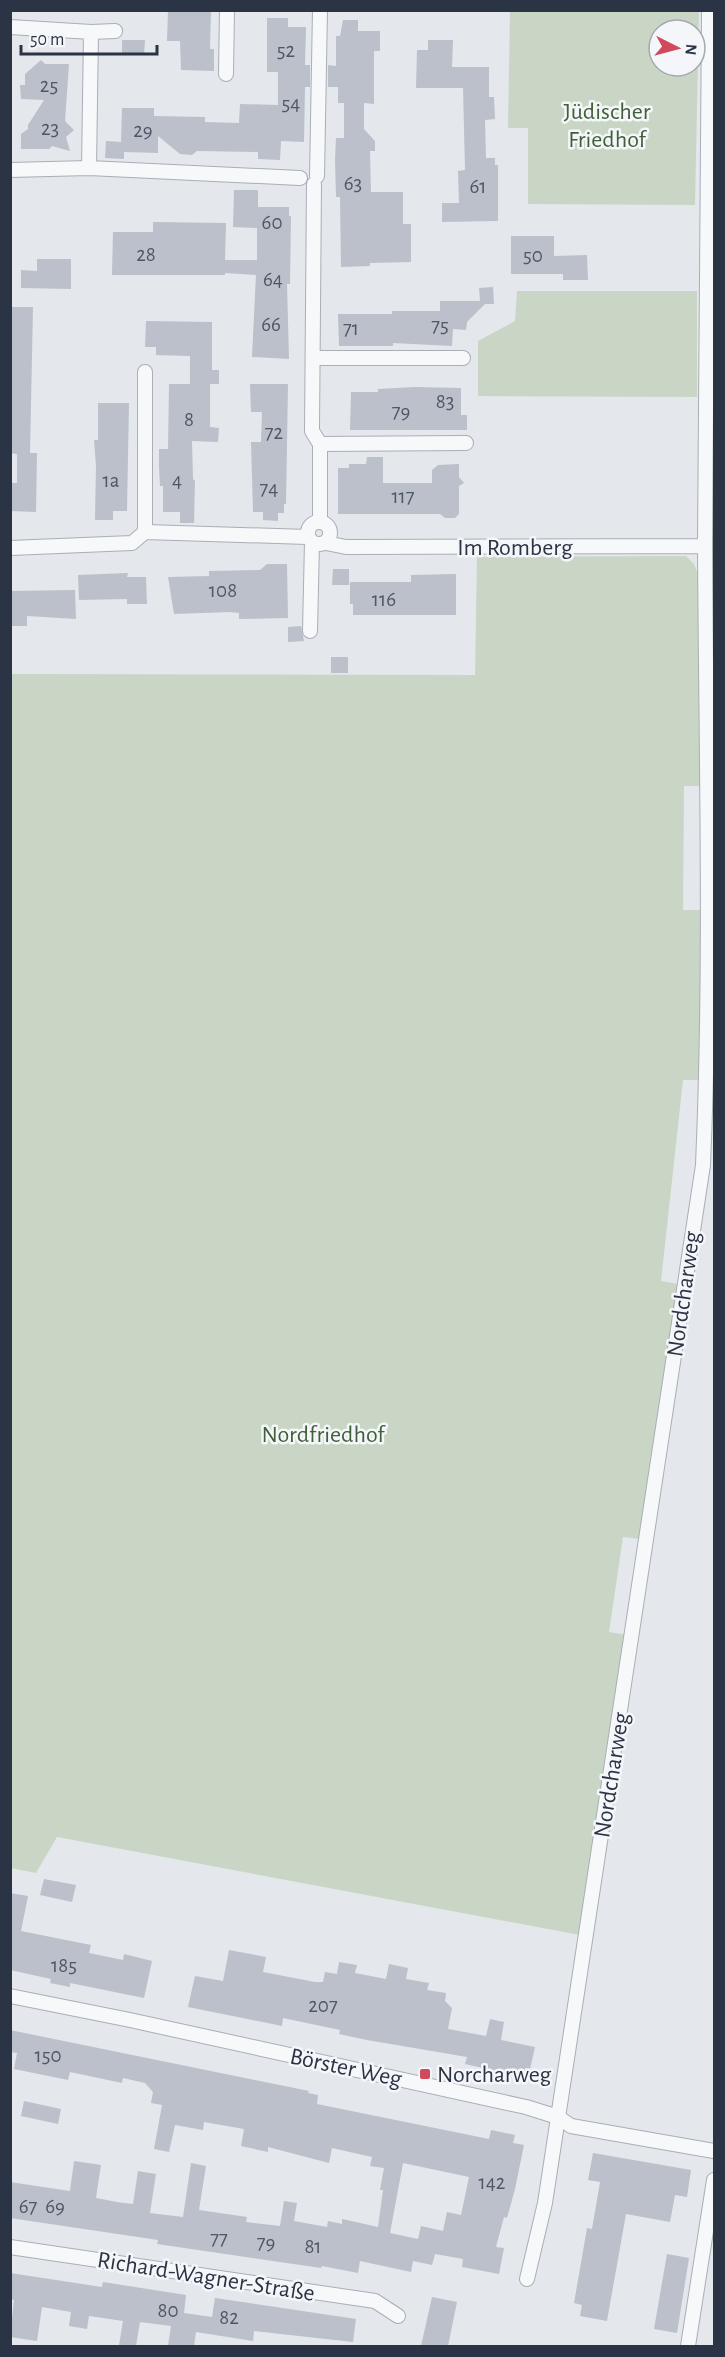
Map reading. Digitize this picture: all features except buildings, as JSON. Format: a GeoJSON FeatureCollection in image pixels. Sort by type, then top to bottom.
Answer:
{"type":"FeatureCollection","features":[{"type":"Feature","properties":{"kind":"street"},"geometry":{"type":"LineString","coordinates":[[226,74],[227,10]]}},
{"type":"Feature","properties":{"kind":"street"},"geometry":{"type":"LineString","coordinates":[[310,630],[316,541],[309,530],[313,524],[320,522],[320,444],[312,431],[320,10]]}},
{"type":"Feature","properties":{"kind":"street","name":"Nordcharweg"},"geometry":{"type":"LineString","coordinates":[[527,2279],[545,2202],[703,1165],[709,843],[705,546],[710,10]]}},
{"type":"Feature","properties":{"kind":"street"},"geometry":{"type":"LineString","coordinates":[[10,27],[92,32],[115,31]]}},
{"type":"Feature","properties":{"kind":"street"},"geometry":{"type":"LineString","coordinates":[[89,168],[92,32]]}},
{"type":"Feature","properties":{"kind":"street"},"geometry":{"type":"LineString","coordinates":[[10,170],[89,168],[300,178],[305,170],[314,171],[316,180]]}},
{"type":"Feature","properties":{"kind":"street"},"geometry":{"type":"LineString","coordinates":[[314,358],[463,358]]}},
{"type":"Feature","properties":{"kind":"street"},"geometry":{"type":"LineString","coordinates":[[145,372],[145,532]]}},
{"type":"Feature","properties":{"kind":"street"},"geometry":{"type":"LineString","coordinates":[[320,444],[466,442]]}},
{"type":"Feature","properties":{"kind":"street","name":"Im Romberg"},"geometry":{"type":"LineString","coordinates":[[10,548],[132,543],[145,532],[316,541],[346,547],[705,546]]}},
{"type":"Feature","properties":{"kind":"street","name":"Börster Weg"},"geometry":{"type":"LineString","coordinates":[[10,1996],[506,2102],[558,2118],[571,2126],[714,2151]]}},
{"type":"Feature","properties":{"kind":"street"},"geometry":{"type":"LineString","coordinates":[[688,2346],[714,2180]]}},
{"type":"Feature","properties":{"kind":"street","name":"Richard-Wagner-Straße"},"geometry":{"type":"LineString","coordinates":[[10,2247],[375,2301],[398,2316]]}},
{"type":"Feature","properties":{"kind":"green space","name":"Jüdischer Friedhof"},"geometry":{"type":"Polygon","coordinates":[[[510,11],[699,11],[699,18],[647,18],[647,78],[698,78],[695,205],[528,204],[528,128],[508,128],[510,11]]]}},
{"type":"Feature","properties":{"kind":"green space"},"geometry":{"type":"Polygon","coordinates":[[[517,291],[697,291],[697,397],[478,396],[478,341],[515,321],[517,291]]]}},
{"type":"Feature","properties":{"kind":"green space","name":"Nordfriedhof"},"geometry":{"type":"Polygon","coordinates":[[[686,556],[694,564],[699,577],[701,786],[684,786],[683,910],[701,910],[700,1080],[683,1080],[661,1281],[678,1284],[641,1539],[623,1537],[609,1632],[627,1635],[580,1935],[57,1837],[36,1873],[11,1868],[11,674],[475,675],[477,557],[686,556]]]}},
{"type":"Feature","properties":{"kind":"place","name":"Norcharweg"},"geometry":{"type":"Point","coordinates":[425,2074]}}]}
